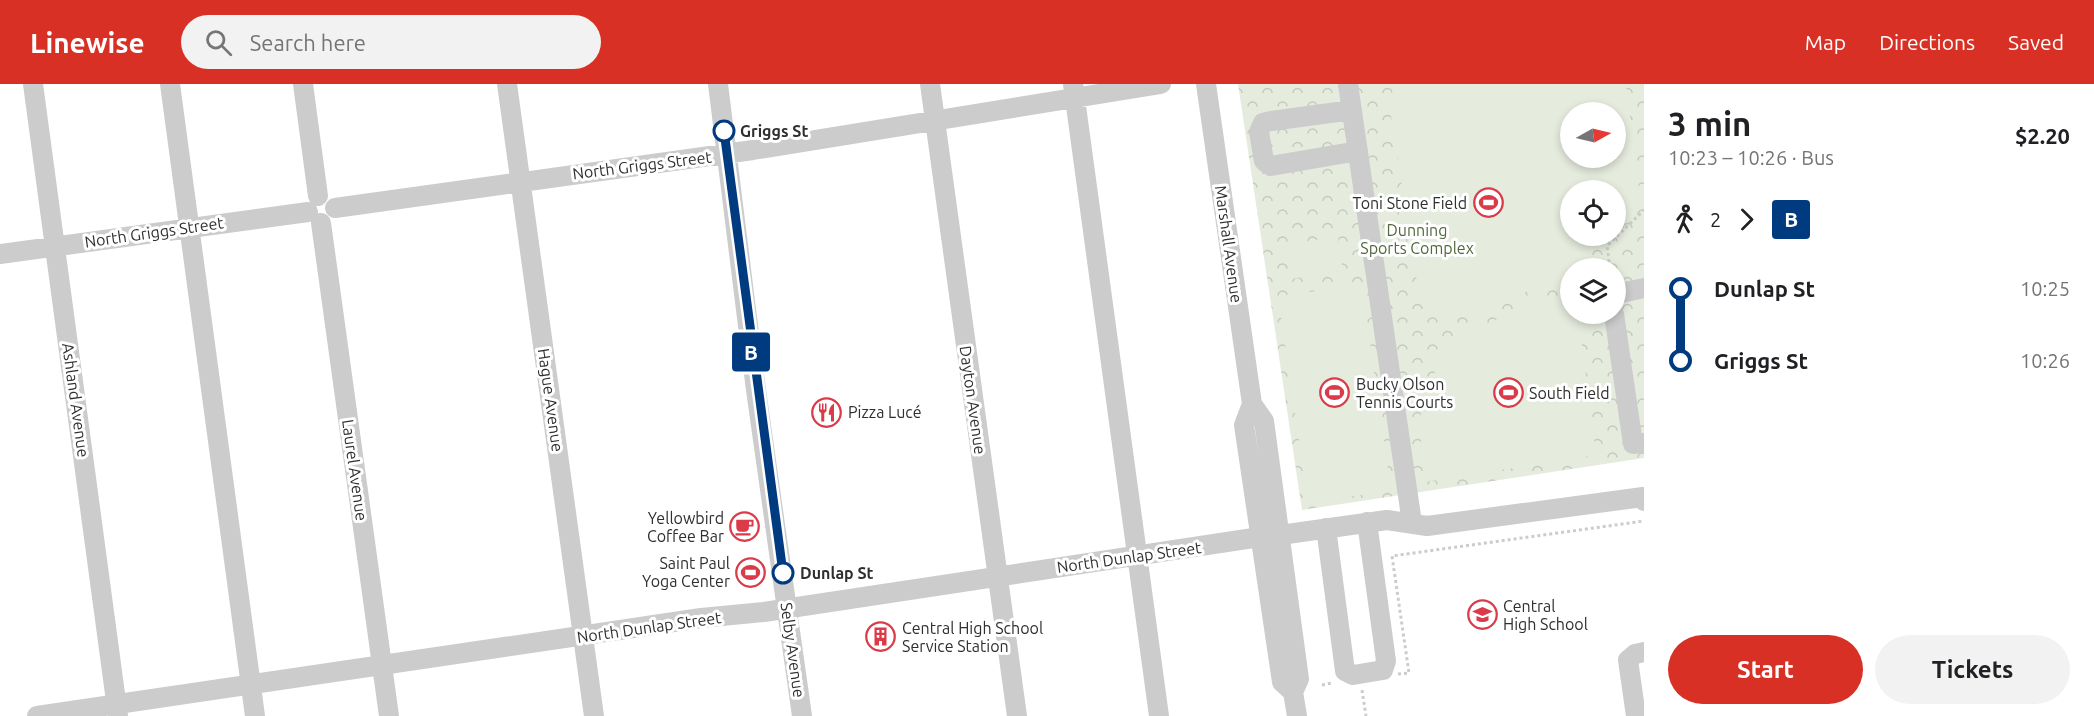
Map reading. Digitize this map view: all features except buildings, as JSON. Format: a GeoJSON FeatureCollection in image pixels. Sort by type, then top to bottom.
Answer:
{"type":"FeatureCollection","features":[{"type":"Feature","properties":{"kind":"street","name":"Ashland Avenue"},"geometry":{"type":"LineString","coordinates":[[33,84],[118,710]]}},
{"type":"Feature","properties":{"kind":"street"},"geometry":{"type":"LineString","coordinates":[[170,84],[255,716]]}},
{"type":"Feature","properties":{"kind":"street","name":"Laurel Avenue"},"geometry":{"type":"LineString","coordinates":[[303,84],[316,210],[389,716]]}},
{"type":"Feature","properties":{"kind":"street","name":"Hague Avenue"},"geometry":{"type":"LineString","coordinates":[[507,84],[594,716]]}},
{"type":"Feature","properties":{"kind":"street","name":"Selby Avenue"},"geometry":{"type":"LineString","coordinates":[[718,84],[725,154],[802,716]]}},
{"type":"Feature","properties":{"kind":"street","name":"Dayton Avenue"},"geometry":{"type":"LineString","coordinates":[[930,84],[1017,716]]}},
{"type":"Feature","properties":{"kind":"street","name":"North Griggs Street"},"geometry":{"type":"LineString","coordinates":[[0,254],[316,210],[328,197],[335,208],[725,154],[934,122],[1074,90],[1161,84]]}},
{"type":"Feature","properties":{"kind":"street","name":"Marshall Avenue"},"geometry":{"type":"LineString","coordinates":[[1206,84],[1252,404],[1264,421],[1299,679],[1293,692],[1297,716]]}},
{"type":"Feature","properties":{"kind":"street"},"geometry":{"type":"LineString","coordinates":[[1348,84],[1412,523]]}},
{"type":"Feature","properties":{"kind":"street"},"geometry":{"type":"LineString","coordinates":[[1074,90],[1159,716]]}},
{"type":"Feature","properties":{"kind":"street"},"geometry":{"type":"LineString","coordinates":[[1352,110],[1271,121],[1263,123],[1259,132],[1264,161],[1271,166],[1358,150]]}},
{"type":"Feature","properties":{"kind":"street"},"geometry":{"type":"LineString","coordinates":[[1626,292],[1644,288]]}},
{"type":"Feature","properties":{"kind":"street"},"geometry":{"type":"LineString","coordinates":[[1616,324],[1638,443]]}},
{"type":"Feature","properties":{"kind":"street","name":"Marshall Avenue"},"geometry":{"type":"LineString","coordinates":[[1252,404],[1244,425],[1282,682],[1293,692]]}},
{"type":"Feature","properties":{"kind":"street"},"geometry":{"type":"LineString","coordinates":[[1280,535],[1387,520],[1427,526],[1643,497],[1644,501]]}},
{"type":"Feature","properties":{"kind":"street"},"geometry":{"type":"LineString","coordinates":[[1326,528],[1345,671],[1353,675],[1383,670],[1386,661],[1367,522]]}},
{"type":"Feature","properties":{"kind":"street","name":"North Dunlap Street"},"geometry":{"type":"LineString","coordinates":[[37,716],[118,710],[250,685],[1260,537]]}},
{"type":"Feature","properties":{"kind":"street"},"geometry":{"type":"LineString","coordinates":[[1636,716],[1628,660],[1635,654],[1644,652]]}},
{"type":"Feature","properties":{"kind":"path"},"geometry":{"type":"LineString","coordinates":[[1609,258],[1607,246],[1644,210]]}},
{"type":"Feature","properties":{"kind":"path"},"geometry":{"type":"LineString","coordinates":[[1390,675],[1409,673],[1392,556],[1644,520]]}},
{"type":"Feature","properties":{"kind":"path"},"geometry":{"type":"LineString","coordinates":[[1322,685],[1342,682]]}},
{"type":"Feature","properties":{"kind":"path"},"geometry":{"type":"LineString","coordinates":[[1362,688],[1366,716]]}},
{"type":"Feature","properties":{"kind":"green space","name":"Dunning Sports Complex"},"geometry":{"type":"Polygon","coordinates":[[[1238,84],[1644,84],[1644,458],[1302,510],[1238,84]]]}},
{"type":"Feature","properties":{"kind":"green space","name":"Toni Stone Field"},"geometry":{"type":"Polygon","coordinates":[[[1399,84],[1626,84],[1640,198],[1626,214],[1626,180],[1560,180],[1560,246],[1595,246],[1582,258],[1560,258],[1560,274],[1490,308],[1452,316],[1426,308],[1419,295],[1388,97],[1399,84]]]}},
{"type":"Feature","properties":{"kind":"green space"},"geometry":{"type":"Polygon","coordinates":[[[1338,237],[1343,271],[1290,279],[1285,244],[1338,237]]]}},
{"type":"Feature","properties":{"kind":"green space","name":"Bucky Olson Tennis Courts"},"geometry":{"type":"Polygon","coordinates":[[[1362,285],[1391,491],[1308,502],[1278,296],[1362,285]]]}},
{"type":"Feature","properties":{"kind":"green space","name":"South Field"},"geometry":{"type":"Polygon","coordinates":[[[1560,297],[1560,324],[1579,324],[1596,455],[1425,482],[1419,421],[1437,366],[1464,336],[1533,301],[1560,297]]]}},
{"type":"Feature","properties":{"kind":"bus line","name":"B"},"geometry":{"type":"LineString","coordinates":[[724,131],[725,154],[753,368],[783,573]]}},
{"type":"Feature","properties":{"kind":"place","name":"Griggs St"},"geometry":{"type":"Point","coordinates":[724,131]}},
{"type":"Feature","properties":{"kind":"place","name":"Toni Stone Field"},"geometry":{"type":"Point","coordinates":[1488,203]}},
{"type":"Feature","properties":{"kind":"place","name":"Bucky Olson Tennis Courts"},"geometry":{"type":"Point","coordinates":[1335,393]}},
{"type":"Feature","properties":{"kind":"place","name":"South Field"},"geometry":{"type":"Point","coordinates":[1508,393]}},
{"type":"Feature","properties":{"kind":"place","name":"Pizza Lucé"},"geometry":{"type":"Point","coordinates":[827,412]}},
{"type":"Feature","properties":{"kind":"place","name":"Yellowbird Coffee Bar"},"geometry":{"type":"Point","coordinates":[745,527]}},
{"type":"Feature","properties":{"kind":"place","name":"Saint Paul Yoga Center"},"geometry":{"type":"Point","coordinates":[751,572]}},
{"type":"Feature","properties":{"kind":"place","name":"Dunlap St"},"geometry":{"type":"Point","coordinates":[783,573]}},
{"type":"Feature","properties":{"kind":"place","name":"Central High School"},"geometry":{"type":"Point","coordinates":[1482,615]}},
{"type":"Feature","properties":{"kind":"place","name":"Central High School Service Station"},"geometry":{"type":"Point","coordinates":[881,637]}}]}
